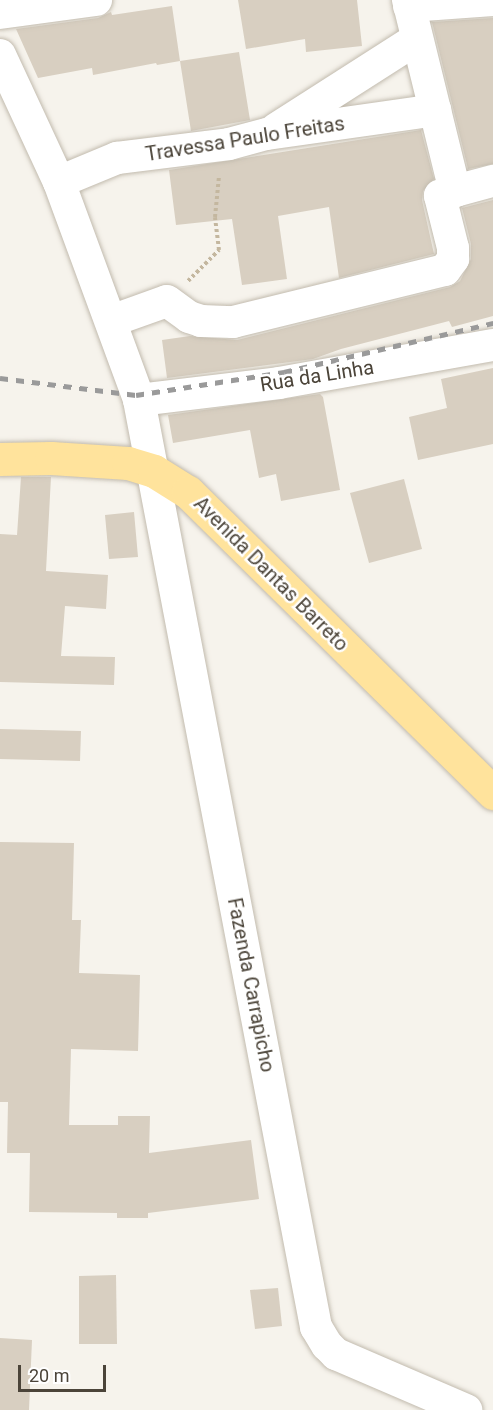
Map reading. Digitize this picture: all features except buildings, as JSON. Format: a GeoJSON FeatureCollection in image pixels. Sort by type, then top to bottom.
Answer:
{"type":"FeatureCollection","features":[{"type":"Feature","properties":{"kind":"main road","name":"Avenida Dantas Barreto"},"geometry":{"type":"LineString","coordinates":[[0,459],[92,459],[128,463],[154,471],[188,492],[493,793]]}},
{"type":"Feature","properties":{"kind":"street"},"geometry":{"type":"LineString","coordinates":[[0,13],[96,0]]}},
{"type":"Feature","properties":{"kind":"street"},"geometry":{"type":"LineString","coordinates":[[455,190],[408,3],[493,0]]}},
{"type":"Feature","properties":{"kind":"street"},"geometry":{"type":"LineString","coordinates":[[267,134],[417,39]]}},
{"type":"Feature","properties":{"kind":"street","name":"Fazenda Carrapicho"},"geometry":{"type":"LineString","coordinates":[[0,55],[59,182],[139,400],[316,1327],[327,1345],[336,1354],[466,1410]]}},
{"type":"Feature","properties":{"kind":"street","name":"Travessa Paulo Freitas"},"geometry":{"type":"LineString","coordinates":[[59,182],[117,158],[229,144],[267,134],[435,110]]}},
{"type":"Feature","properties":{"kind":"street"},"geometry":{"type":"LineString","coordinates":[[111,321],[167,301],[189,317],[201,321],[233,322],[445,270],[453,258],[453,248],[440,196],[493,181]]}},
{"type":"Feature","properties":{"kind":"street","name":"Rua da Linha"},"geometry":{"type":"LineString","coordinates":[[139,400],[279,383],[493,345]]}},
{"type":"Feature","properties":{"kind":"path"},"geometry":{"type":"LineString","coordinates":[[167,301],[219,250],[216,199],[221,165],[229,144]]}},
{"type":"Feature","properties":{"kind":"railway"},"geometry":{"type":"LineString","coordinates":[[0,378],[136,395],[284,372],[493,323]]}}]}
